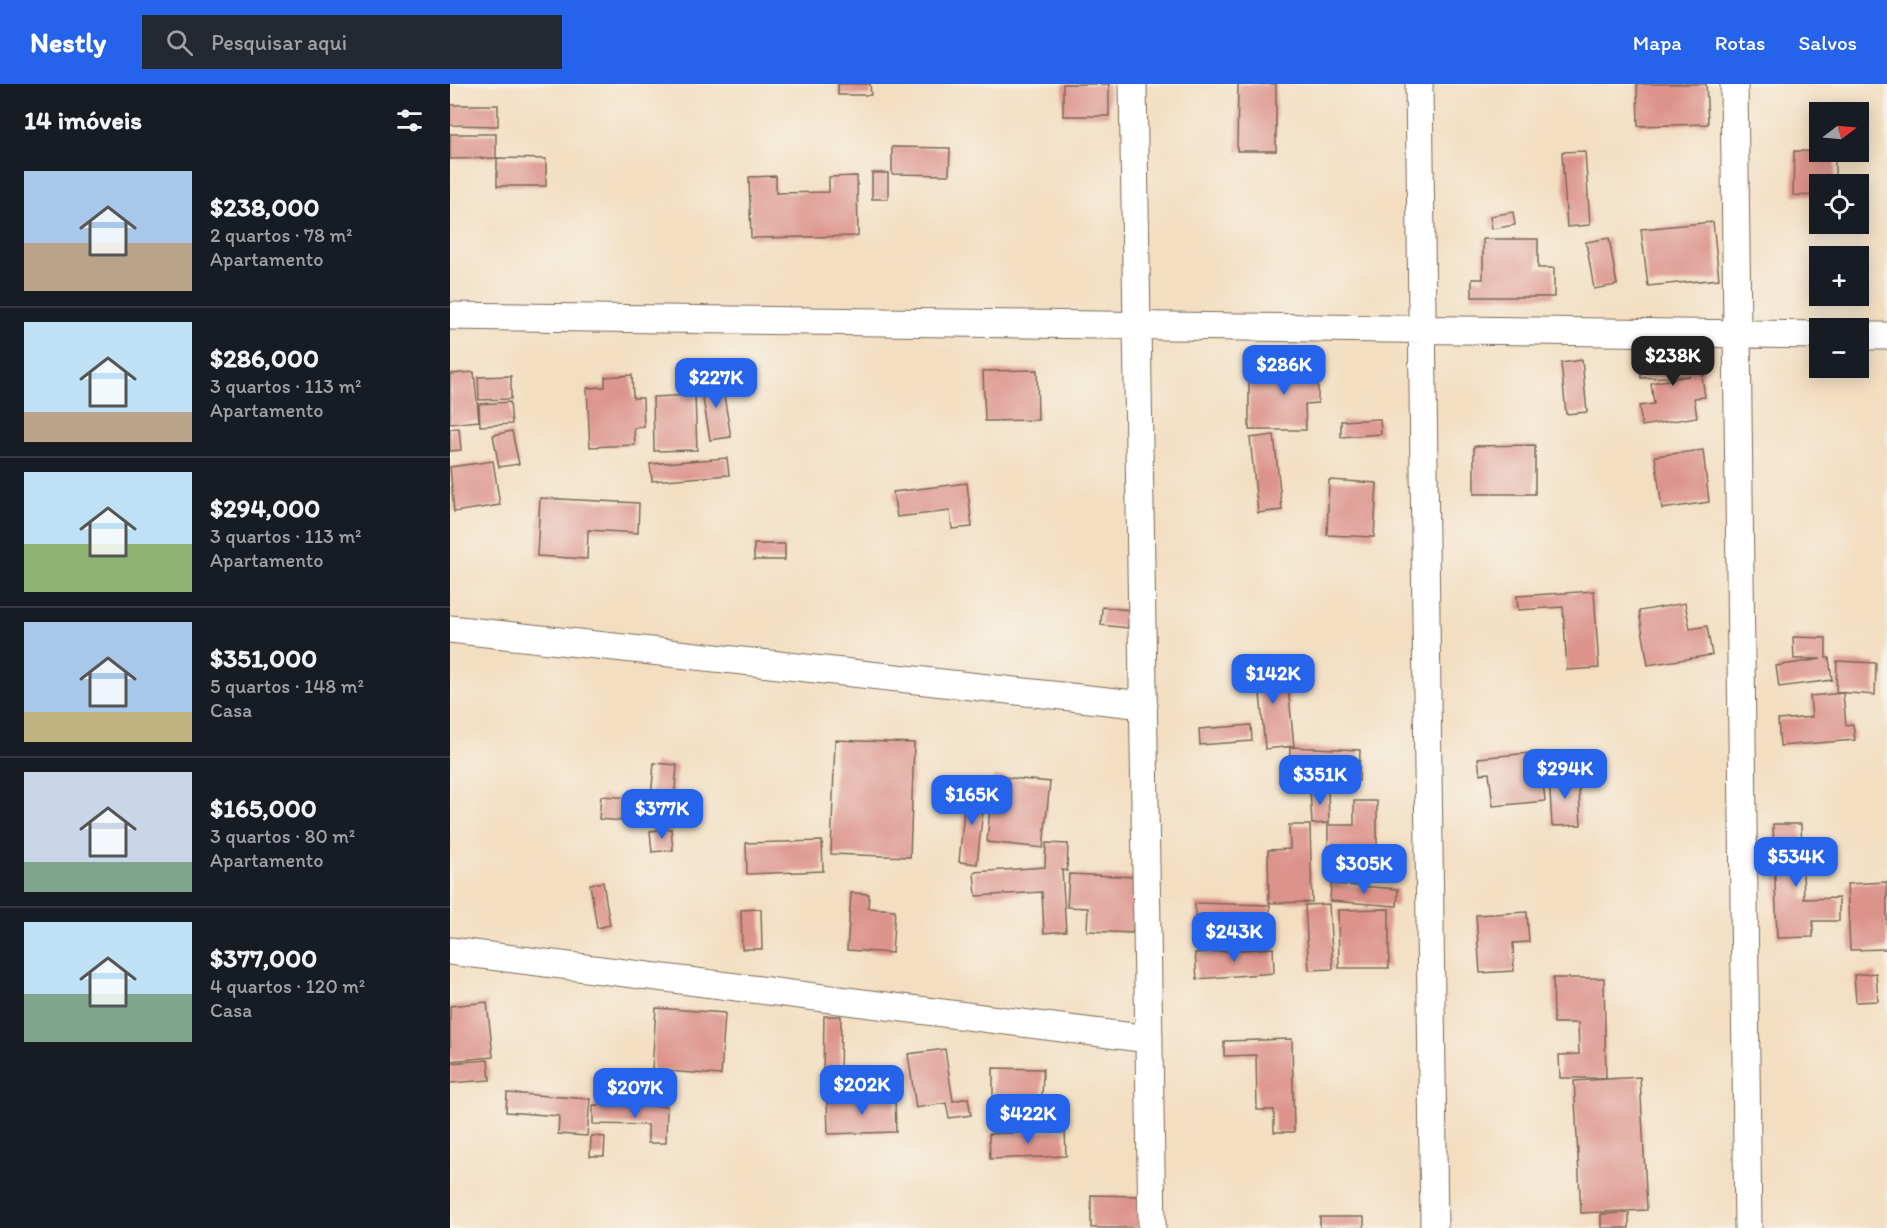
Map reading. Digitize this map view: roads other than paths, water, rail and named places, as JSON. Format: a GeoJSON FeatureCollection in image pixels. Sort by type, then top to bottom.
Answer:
{"type":"FeatureCollection","features":[{"type":"Feature","properties":{"kind":"street"},"geometry":{"type":"LineString","coordinates":[[1133,84],[1152,1228]]}},
{"type":"Feature","properties":{"kind":"street"},"geometry":{"type":"LineString","coordinates":[[1419,84],[1434,1228]]}},
{"type":"Feature","properties":{"kind":"street"},"geometry":{"type":"LineString","coordinates":[[1734,84],[1748,1228]]}},
{"type":"Feature","properties":{"kind":"street"},"geometry":{"type":"LineString","coordinates":[[450,316],[1809,335]]}},
{"type":"Feature","properties":{"kind":"street"},"geometry":{"type":"LineString","coordinates":[[1869,336],[1887,336]]}},
{"type":"Feature","properties":{"kind":"street"},"geometry":{"type":"LineString","coordinates":[[450,629],[1144,705]]}},
{"type":"Feature","properties":{"kind":"street"},"geometry":{"type":"LineString","coordinates":[[450,951],[1149,1039]]}}]}
